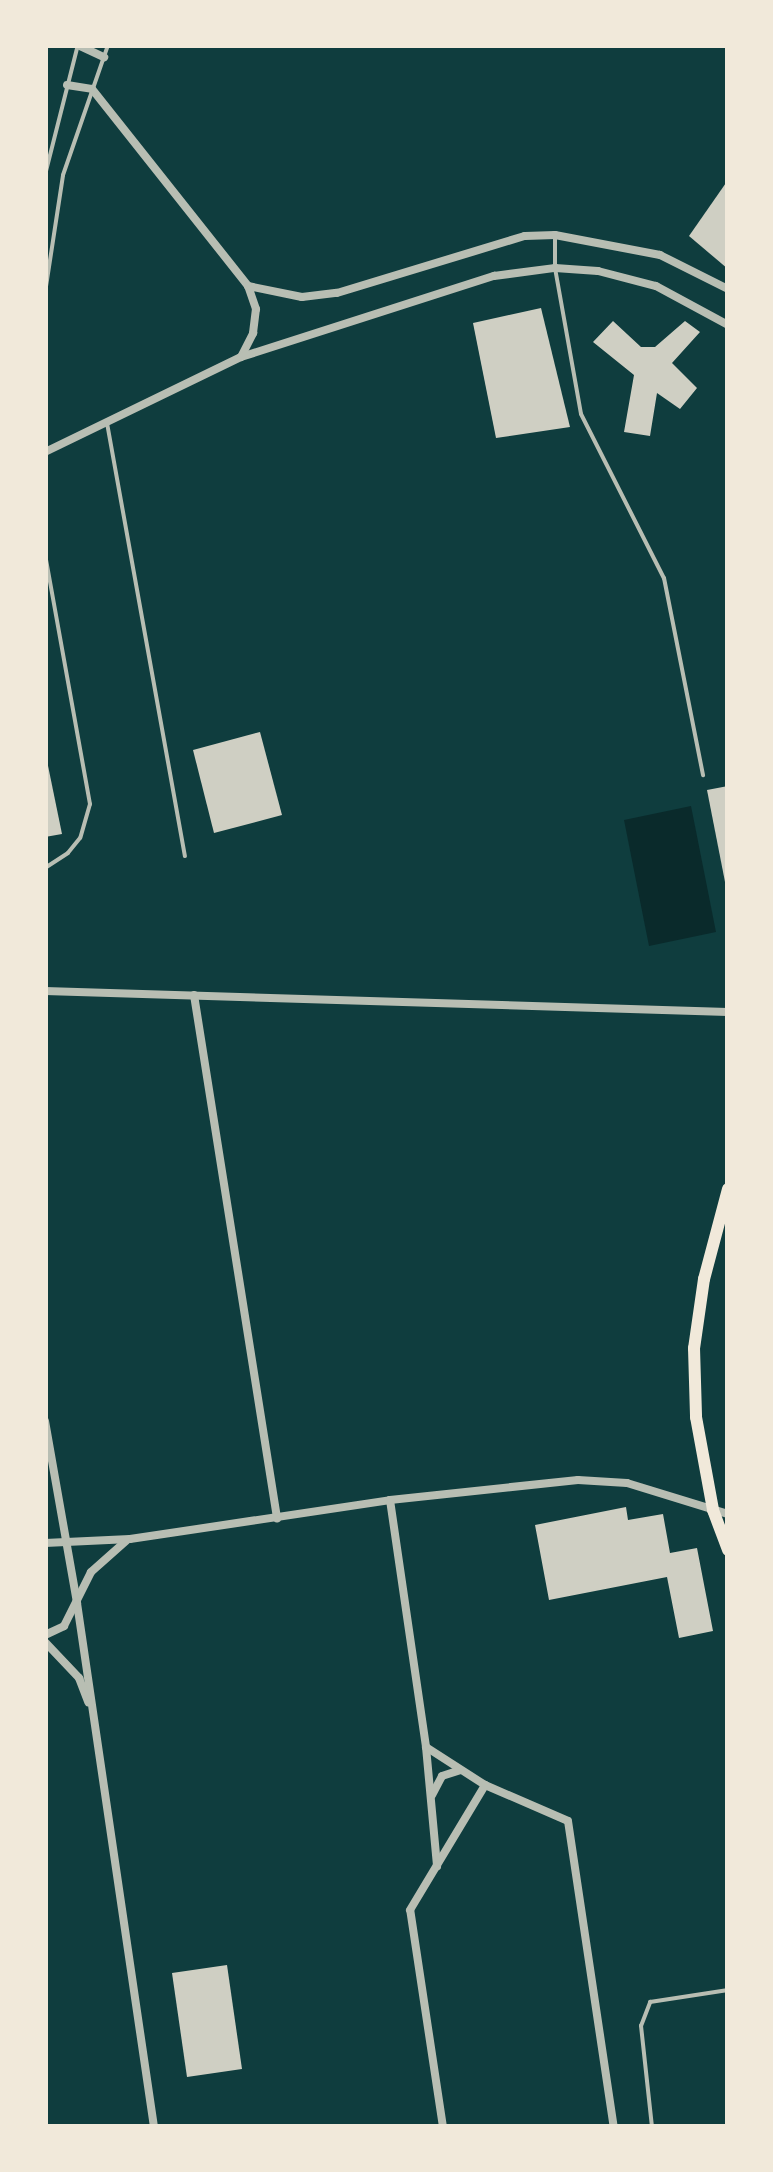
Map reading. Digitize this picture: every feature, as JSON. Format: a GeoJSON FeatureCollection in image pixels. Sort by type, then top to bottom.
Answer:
{"type":"FeatureCollection","features":[{"type":"Feature","properties":{"kind":"main road"},"geometry":{"type":"LineString","coordinates":[[728,1189],[704,1278],[694,1348],[696,1417],[728,1550]]}},
{"type":"Feature","properties":{"kind":"street"},"geometry":{"type":"LineString","coordinates":[[78,45],[104,57]]}},
{"type":"Feature","properties":{"kind":"street"},"geometry":{"type":"LineString","coordinates":[[67,85],[92,89],[248,286],[256,310],[252,334],[241,357]]}},
{"type":"Feature","properties":{"kind":"street"},"geometry":{"type":"LineString","coordinates":[[248,286],[302,297],[338,293],[524,236],[555,235],[660,254],[728,288]]}},
{"type":"Feature","properties":{"kind":"street"},"geometry":{"type":"LineString","coordinates":[[45,452],[241,357],[494,276],[555,268],[598,271],[656,286],[706,309],[728,325]]}},
{"type":"Feature","properties":{"kind":"street"},"geometry":{"type":"LineString","coordinates":[[45,991],[728,1012]]}},
{"type":"Feature","properties":{"kind":"street"},"geometry":{"type":"LineString","coordinates":[[194,996],[277,1518]]}},
{"type":"Feature","properties":{"kind":"street"},"geometry":{"type":"LineString","coordinates":[[45,1422],[77,1604],[154,2127]]}},
{"type":"Feature","properties":{"kind":"street"},"geometry":{"type":"LineString","coordinates":[[45,1543],[130,1539],[390,1500],[578,1480],[627,1483],[721,1512]]}},
{"type":"Feature","properties":{"kind":"street"},"geometry":{"type":"LineString","coordinates":[[390,1500],[426,1747],[436,1866]]}},
{"type":"Feature","properties":{"kind":"street"},"geometry":{"type":"LineString","coordinates":[[94,1716],[79,1678],[45,1639],[64,1626],[91,1572],[130,1539]]}},
{"type":"Feature","properties":{"kind":"street"},"geometry":{"type":"LineString","coordinates":[[426,1747],[485,1785],[568,1821],[614,2127]]}},
{"type":"Feature","properties":{"kind":"street"},"geometry":{"type":"LineString","coordinates":[[431,1796],[442,1776],[460,1770]]}},
{"type":"Feature","properties":{"kind":"street"},"geometry":{"type":"LineString","coordinates":[[442,2127],[410,1910],[485,1785]]}},
{"type":"Feature","properties":{"kind":"lane"},"geometry":{"type":"LineString","coordinates":[[45,175],[78,45]]}},
{"type":"Feature","properties":{"kind":"lane"},"geometry":{"type":"LineString","coordinates":[[45,294],[55,212],[108,45]]}},
{"type":"Feature","properties":{"kind":"lane"},"geometry":{"type":"LineString","coordinates":[[555,235],[555,268],[582,414],[664,578],[703,775]]}},
{"type":"Feature","properties":{"kind":"lane"},"geometry":{"type":"LineString","coordinates":[[107,423],[185,856]]}},
{"type":"Feature","properties":{"kind":"lane"},"geometry":{"type":"LineString","coordinates":[[45,554],[90,804],[80,838],[68,854],[45,868]]}},
{"type":"Feature","properties":{"kind":"lane"},"geometry":{"type":"LineString","coordinates":[[652,2127],[641,2026],[650,2002],[728,1990]]}},
{"type":"Feature","properties":{"kind":"water"},"geometry":{"type":"Polygon","coordinates":[[[691,806],[716,932],[649,946],[624,820],[691,806]]]}},
{"type":"Feature","properties":{"kind":"building"},"geometry":{"type":"Polygon","coordinates":[[[728,180],[728,269],[689,236],[728,180]]]}},
{"type":"Feature","properties":{"kind":"building"},"geometry":{"type":"Polygon","coordinates":[[[541,308],[570,427],[496,438],[473,323],[541,308]]]}},
{"type":"Feature","properties":{"kind":"building"},"geometry":{"type":"Polygon","coordinates":[[[613,321],[641,347],[655,347],[685,321],[700,332],[672,363],[697,388],[680,409],[657,393],[650,436],[624,432],[634,375],[593,342],[613,321]]]}},
{"type":"Feature","properties":{"kind":"building"},"geometry":{"type":"Polygon","coordinates":[[[260,732],[282,815],[214,833],[193,750],[260,732]]]}},
{"type":"Feature","properties":{"kind":"building"},"geometry":{"type":"Polygon","coordinates":[[[45,751],[62,834],[45,837],[45,751]]]}},
{"type":"Feature","properties":{"kind":"building"},"geometry":{"type":"Polygon","coordinates":[[[728,786],[728,887],[726,887],[707,790],[728,786]]]}},
{"type":"Feature","properties":{"kind":"building"},"geometry":{"type":"Polygon","coordinates":[[[626,1507],[628,1520],[663,1514],[670,1553],[697,1548],[713,1631],[679,1638],[667,1577],[549,1600],[535,1525],[626,1507]]]}},
{"type":"Feature","properties":{"kind":"building"},"geometry":{"type":"Polygon","coordinates":[[[227,1965],[242,2069],[187,2077],[172,1973],[227,1965]]]}}]}
